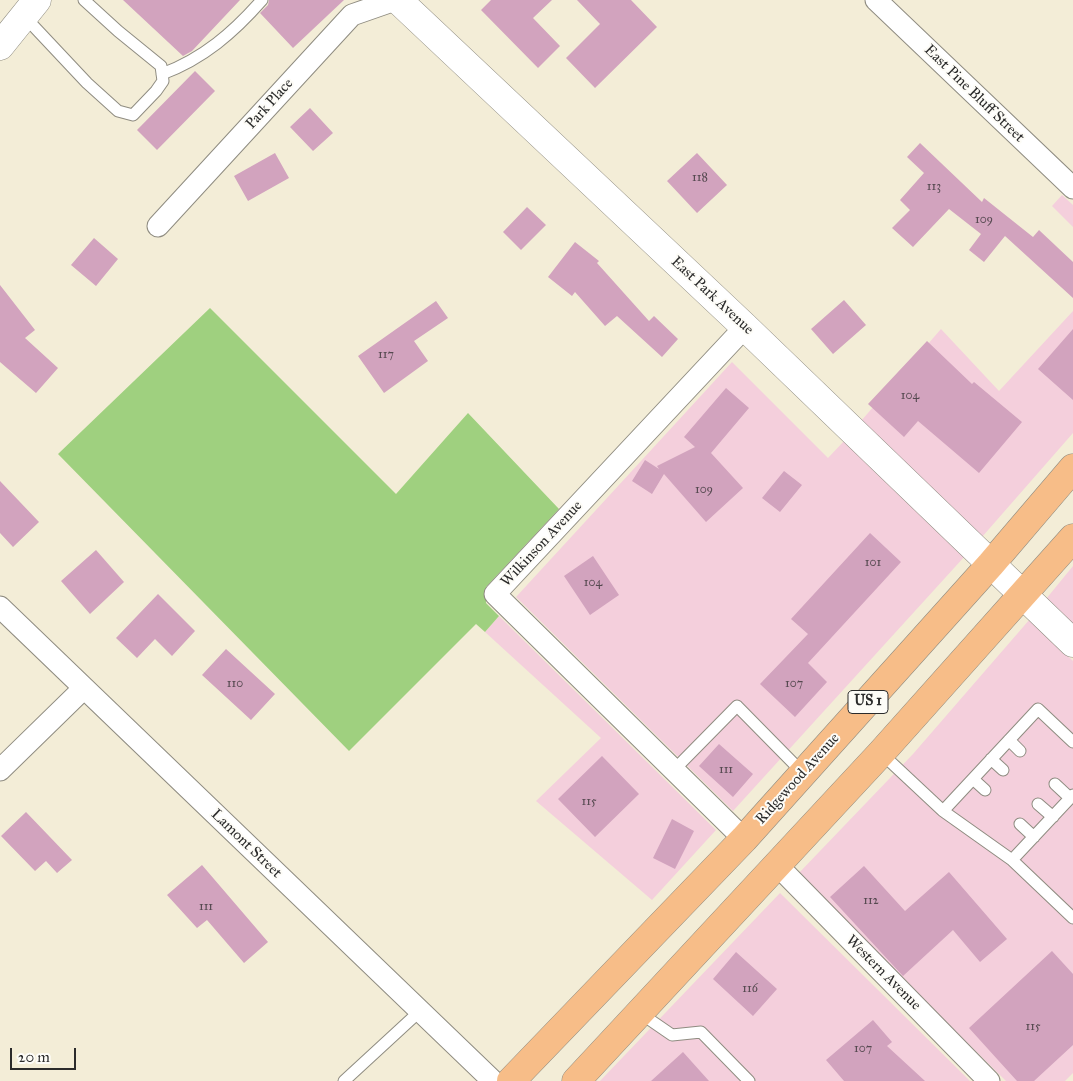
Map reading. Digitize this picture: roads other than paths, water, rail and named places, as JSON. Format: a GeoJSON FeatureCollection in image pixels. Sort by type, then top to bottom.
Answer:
{"type":"FeatureCollection","features":[{"type":"Feature","properties":{"kind":"main road","name":"Ridgewood Avenue"},"geometry":{"type":"LineString","coordinates":[[511,1081],[744,839],[991,564],[1073,468]]}},
{"type":"Feature","properties":{"kind":"main road","name":"US 1"},"geometry":{"type":"LineString","coordinates":[[576,1081],[881,753],[1073,538]]}},
{"type":"Feature","properties":{"kind":"street","name":"Park Place"},"geometry":{"type":"LineString","coordinates":[[158,226],[352,15],[394,0]]}},
{"type":"Feature","properties":{"kind":"street","name":"East Park Avenue"},"geometry":{"type":"LineString","coordinates":[[398,0],[745,327],[1073,643]]}},
{"type":"Feature","properties":{"kind":"street","name":"East Pine Bluff Street"},"geometry":{"type":"LineString","coordinates":[[876,0],[1073,188]]}},
{"type":"Feature","properties":{"kind":"street"},"geometry":{"type":"LineString","coordinates":[[0,46],[31,8]]}},
{"type":"Feature","properties":{"kind":"street","name":"Wilkinson Avenue"},"geometry":{"type":"LineString","coordinates":[[744,839],[495,594],[745,327]]}},
{"type":"Feature","properties":{"kind":"street","name":"Lamont Street"},"geometry":{"type":"LineString","coordinates":[[0,607],[493,1081]]}},
{"type":"Feature","properties":{"kind":"street"},"geometry":{"type":"LineString","coordinates":[[0,770],[84,688]]}},
{"type":"Feature","properties":{"kind":"street","name":"Western Avenue"},"geometry":{"type":"LineString","coordinates":[[776,865],[989,1081]]}},
{"type":"Feature","properties":{"kind":"lane"},"geometry":{"type":"LineString","coordinates":[[31,8],[86,83],[118,111],[133,115],[156,92],[163,81],[161,66],[84,0]]}},
{"type":"Feature","properties":{"kind":"lane"},"geometry":{"type":"LineString","coordinates":[[162,74],[191,62],[213,48],[237,27],[262,0]]}},
{"type":"Feature","properties":{"kind":"lane"},"geometry":{"type":"LineString","coordinates":[[674,770],[738,706],[804,773]]}},
{"type":"Feature","properties":{"kind":"lane"},"geometry":{"type":"LineString","coordinates":[[943,811],[1038,709],[1073,742]]}},
{"type":"Feature","properties":{"kind":"lane"},"geometry":{"type":"LineString","coordinates":[[1009,740],[1020,751]]}},
{"type":"Feature","properties":{"kind":"lane"},"geometry":{"type":"LineString","coordinates":[[881,753],[943,811],[1012,860],[1073,918]]}},
{"type":"Feature","properties":{"kind":"lane"},"geometry":{"type":"LineString","coordinates":[[991,759],[1003,770]]}},
{"type":"Feature","properties":{"kind":"lane"},"geometry":{"type":"LineString","coordinates":[[973,779],[985,790]]}},
{"type":"Feature","properties":{"kind":"lane"},"geometry":{"type":"LineString","coordinates":[[1012,860],[1071,797],[1055,784]]}},
{"type":"Feature","properties":{"kind":"lane"},"geometry":{"type":"LineString","coordinates":[[1038,804],[1053,817]]}},
{"type":"Feature","properties":{"kind":"lane"},"geometry":{"type":"LineString","coordinates":[[1020,824],[1034,837]]}},
{"type":"Feature","properties":{"kind":"lane"},"geometry":{"type":"LineString","coordinates":[[344,1081],[420,1011]]}},
{"type":"Feature","properties":{"kind":"lane"},"geometry":{"type":"LineString","coordinates":[[640,1013],[672,1035],[701,1032],[749,1081]]}}]}
